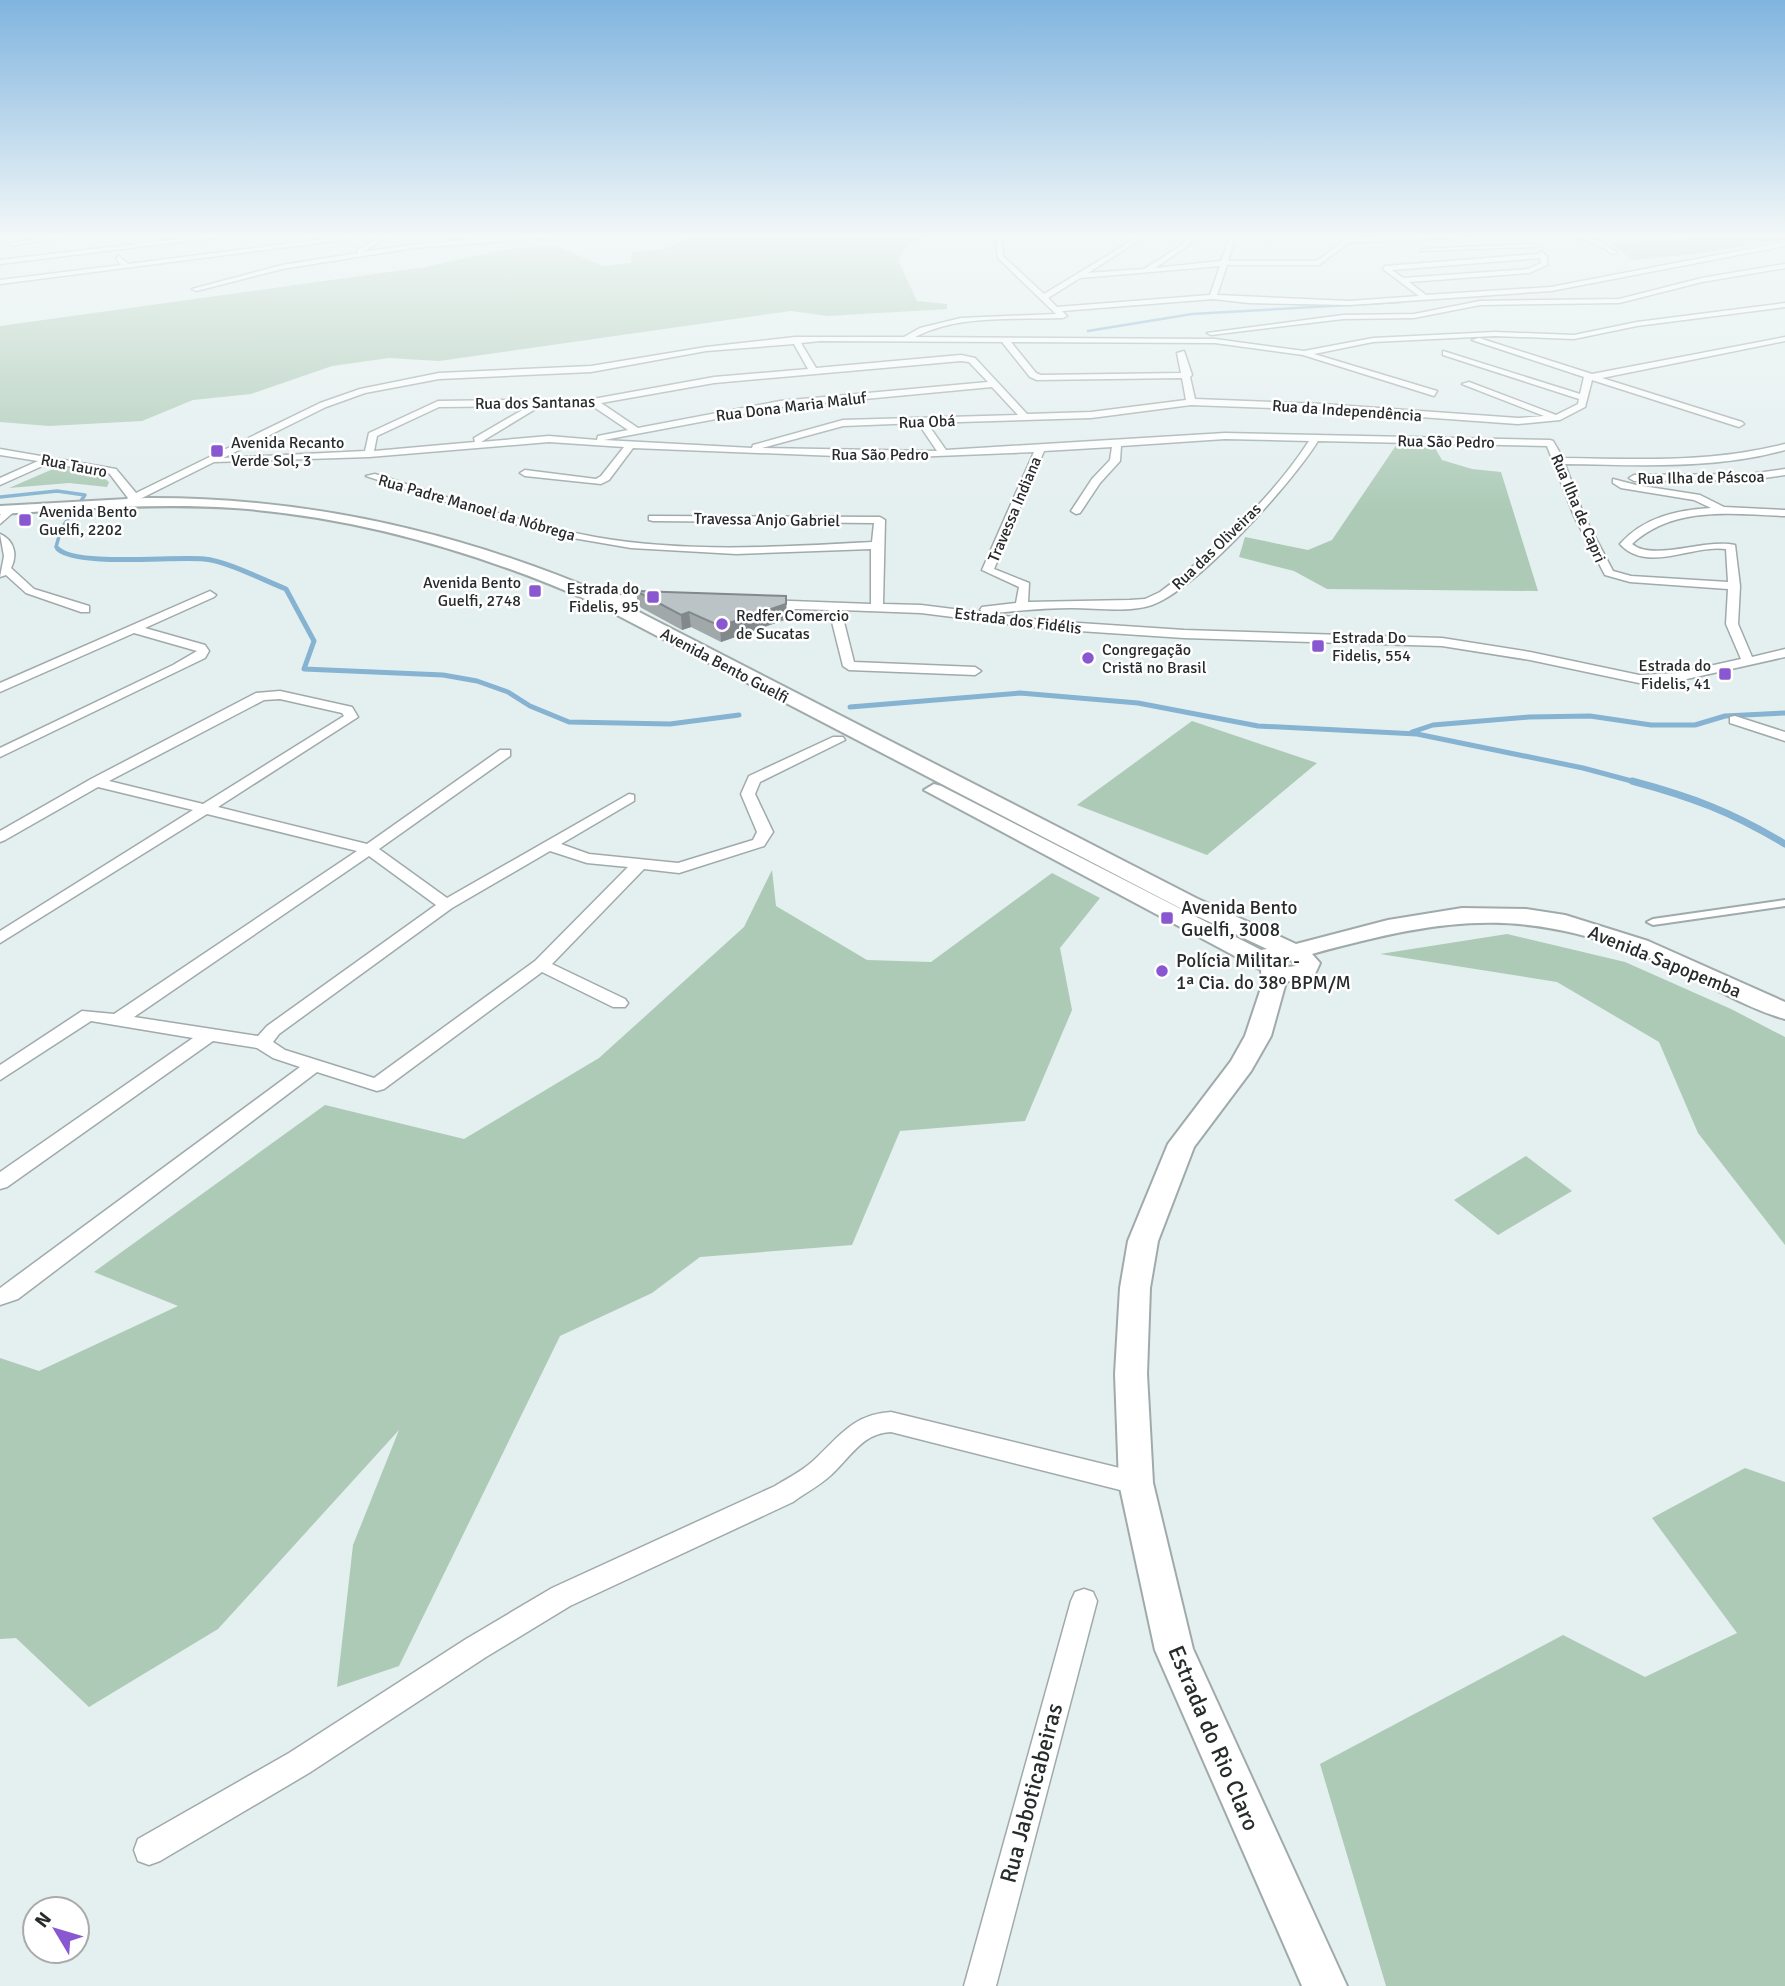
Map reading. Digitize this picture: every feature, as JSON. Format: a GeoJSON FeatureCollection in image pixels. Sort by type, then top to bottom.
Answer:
{"type":"FeatureCollection","features":[{"type":"Feature","properties":{"kind":"main road","name":"Avenida Bento Guelfi"},"geometry":{"type":"LineString","coordinates":[[4,514],[127,504],[235,510],[342,527],[452,553],[590,600],[775,691],[1288,963]]}},
{"type":"Feature","properties":{"kind":"main road","name":"Avenida Bento Guelfi"},"geometry":{"type":"LineString","coordinates":[[590,600],[754,695],[838,740],[1288,963]]}},
{"type":"Feature","properties":{"kind":"main road","name":"Avenida Sapopemba"},"geometry":{"type":"LineString","coordinates":[[1288,963],[1340,950],[1418,922],[1488,914],[1560,921],[1614,937],[1785,1011]]}},
{"type":"Feature","properties":{"kind":"main road","name":"Estrada do Rio Claro"},"geometry":{"type":"LineString","coordinates":[[1288,963],[1242,1065],[1182,1144],[1160,1193],[1143,1241],[1135,1289],[1131,1374],[1136,1483],[1174,1650],[1325,1986]]}},
{"type":"Feature","properties":{"kind":"street"},"geometry":{"type":"LineString","coordinates":[[905,341],[914,333],[937,327]]}},
{"type":"Feature","properties":{"kind":"street"},"geometry":{"type":"LineString","coordinates":[[1181,340],[1196,335],[1264,327]]}},
{"type":"Feature","properties":{"kind":"street"},"geometry":{"type":"LineString","coordinates":[[1304,353],[1362,341],[1464,336],[1574,337],[1624,327]]}},
{"type":"Feature","properties":{"kind":"street"},"geometry":{"type":"LineString","coordinates":[[1464,336],[1635,403]]}},
{"type":"Feature","properties":{"kind":"street"},"geometry":{"type":"LineString","coordinates":[[127,504],[306,412],[363,391],[439,376],[591,369],[706,349],[795,339],[1006,342],[1084,337],[1231,342],[1304,353],[1434,393]]}},
{"type":"Feature","properties":{"kind":"street"},"geometry":{"type":"LineString","coordinates":[[795,339],[813,370]]}},
{"type":"Feature","properties":{"kind":"street"},"geometry":{"type":"LineString","coordinates":[[1586,382],[1785,339]]}},
{"type":"Feature","properties":{"kind":"street"},"geometry":{"type":"LineString","coordinates":[[1006,342],[1032,374],[1040,378],[1188,375]]}},
{"type":"Feature","properties":{"kind":"street"},"geometry":{"type":"LineString","coordinates":[[706,349],[709,359]]}},
{"type":"Feature","properties":{"kind":"street"},"geometry":{"type":"LineString","coordinates":[[1181,353],[1188,375],[1191,402]]}},
{"type":"Feature","properties":{"kind":"street"},"geometry":{"type":"LineString","coordinates":[[1446,353],[1584,398]]}},
{"type":"Feature","properties":{"kind":"street","name":"Rua dos Santanas"},"geometry":{"type":"LineString","coordinates":[[369,454],[372,435],[378,430],[431,406],[593,402],[713,375],[862,367],[961,358],[972,360],[996,384]]}},
{"type":"Feature","properties":{"kind":"street"},"geometry":{"type":"LineString","coordinates":[[862,367],[868,376]]}},
{"type":"Feature","properties":{"kind":"street"},"geometry":{"type":"LineString","coordinates":[[1466,384],[1557,418],[1583,405],[1586,382]]}},
{"type":"Feature","properties":{"kind":"street"},"geometry":{"type":"LineString","coordinates":[[1586,382],[1739,424]]}},
{"type":"Feature","properties":{"kind":"street"},"geometry":{"type":"LineString","coordinates":[[996,384],[1023,415]]}},
{"type":"Feature","properties":{"kind":"street","name":"Rua Dona Maria Maluf"},"geometry":{"type":"LineString","coordinates":[[587,441],[771,405],[996,384]]}},
{"type":"Feature","properties":{"kind":"street"},"geometry":{"type":"LineString","coordinates":[[874,385],[880,395]]}},
{"type":"Feature","properties":{"kind":"street"},"geometry":{"type":"LineString","coordinates":[[472,444],[540,402]]}},
{"type":"Feature","properties":{"kind":"street"},"geometry":{"type":"LineString","coordinates":[[593,402],[636,430]]}},
{"type":"Feature","properties":{"kind":"street","name":"Rua da Independência"},"geometry":{"type":"LineString","coordinates":[[1079,416],[1191,402],[1322,407],[1486,420],[1557,418]]}},
{"type":"Feature","properties":{"kind":"street","name":"Rua Obá"},"geometry":{"type":"LineString","coordinates":[[742,451],[828,425],[1023,415],[1079,416]]}},
{"type":"Feature","properties":{"kind":"street"},"geometry":{"type":"LineString","coordinates":[[1079,416],[1088,428]]}},
{"type":"Feature","properties":{"kind":"street"},"geometry":{"type":"LineString","coordinates":[[922,422],[944,454]]}},
{"type":"Feature","properties":{"kind":"street","name":"Rua São Pedro"},"geometry":{"type":"LineString","coordinates":[[211,461],[369,454],[549,439],[742,451],[944,454],[1040,449],[1102,440],[1225,436],[1550,443]]}},
{"type":"Feature","properties":{"kind":"street","name":"Rua das Oliveiras"},"geometry":{"type":"LineString","coordinates":[[964,613],[1021,606],[1138,603],[1160,597],[1205,561],[1291,473],[1309,451],[1315,438]]}},
{"type":"Feature","properties":{"kind":"street"},"geometry":{"type":"LineString","coordinates":[[1076,511],[1096,481],[1115,461],[1117,441]]}},
{"type":"Feature","properties":{"kind":"street","name":"Rua Ilha de Capri"},"geometry":{"type":"LineString","coordinates":[[1550,443],[1560,461],[1579,516],[1609,573],[1630,579],[1734,586]]}},
{"type":"Feature","properties":{"kind":"street"},"geometry":{"type":"LineString","coordinates":[[525,473],[597,482],[605,478],[630,446]]}},
{"type":"Feature","properties":{"kind":"street"},"geometry":{"type":"LineString","coordinates":[[1560,461],[1668,463],[1748,457],[1785,447]]}},
{"type":"Feature","properties":{"kind":"street","name":"Travessa Indiana"},"geometry":{"type":"LineString","coordinates":[[1021,606],[1025,586],[988,570],[1040,449]]}},
{"type":"Feature","properties":{"kind":"street","name":"Rua Tauro"},"geometry":{"type":"LineString","coordinates":[[0,452],[113,471],[127,504]]}},
{"type":"Feature","properties":{"kind":"street"},"geometry":{"type":"LineString","coordinates":[[0,482],[51,459]]}},
{"type":"Feature","properties":{"kind":"street"},"geometry":{"type":"LineString","coordinates":[[1668,463],[1727,477]]}},
{"type":"Feature","properties":{"kind":"street","name":"Rua Ilha de Páscoa"},"geometry":{"type":"LineString","coordinates":[[1722,510],[1684,494],[1630,487],[1617,481],[1770,476],[1785,472]]}},
{"type":"Feature","properties":{"kind":"street","name":"Rua Padre Manoel da Nóbrega"},"geometry":{"type":"LineString","coordinates":[[371,476],[543,529],[619,543],[710,550],[877,545]]}},
{"type":"Feature","properties":{"kind":"street"},"geometry":{"type":"LineString","coordinates":[[1748,661],[1732,624],[1734,586],[1732,549],[1729,546],[1713,545],[1650,554],[1633,551],[1626,544],[1650,524],[1669,515],[1722,510],[1785,513]]}},
{"type":"Feature","properties":{"kind":"street","name":"Travessa Anjo Gabriel"},"geometry":{"type":"LineString","coordinates":[[653,518],[880,520],[877,545]]}},
{"type":"Feature","properties":{"kind":"street"},"geometry":{"type":"LineString","coordinates":[[0,537],[9,546],[10,556],[3,571],[30,591],[85,609]]}},
{"type":"Feature","properties":{"kind":"street"},"geometry":{"type":"LineString","coordinates":[[877,545],[877,608]]}},
{"type":"Feature","properties":{"kind":"street"},"geometry":{"type":"LineString","coordinates":[[0,688],[210,596]]}},
{"type":"Feature","properties":{"kind":"street"},"geometry":{"type":"LineString","coordinates":[[590,600],[675,601]]}},
{"type":"Feature","properties":{"kind":"street","name":"Estrada dos Fidélis"},"geometry":{"type":"LineString","coordinates":[[754,604],[964,613],[1110,630],[1442,642],[1530,656],[1639,679],[1678,677],[1785,653]]}},
{"type":"Feature","properties":{"kind":"street"},"geometry":{"type":"LineString","coordinates":[[834,606],[849,666],[975,671]]}},
{"type":"Feature","properties":{"kind":"street"},"geometry":{"type":"LineString","coordinates":[[0,753],[178,668],[201,656],[203,651],[201,648],[134,629]]}},
{"type":"Feature","properties":{"kind":"street"},"geometry":{"type":"LineString","coordinates":[[0,837],[96,782],[261,696],[280,695],[347,710],[351,717],[0,938]]}},
{"type":"Feature","properties":{"kind":"street"},"geometry":{"type":"LineString","coordinates":[[1735,720],[1785,737]]}},
{"type":"Feature","properties":{"kind":"street"},"geometry":{"type":"LineString","coordinates":[[549,845],[587,858],[679,868],[759,843],[765,832],[748,794],[754,779],[838,740]]}},
{"type":"Feature","properties":{"kind":"street"},"geometry":{"type":"LineString","coordinates":[[117,1020],[505,753]]}},
{"type":"Feature","properties":{"kind":"street"},"geometry":{"type":"LineString","coordinates":[[96,782],[202,811],[369,849],[446,905]]}},
{"type":"Feature","properties":{"kind":"street"},"geometry":{"type":"LineString","coordinates":[[262,1043],[273,1030],[446,905],[629,798]]}},
{"type":"Feature","properties":{"kind":"street"},"geometry":{"type":"LineString","coordinates":[[0,1074],[88,1015],[262,1043],[279,1054],[377,1086],[541,965],[639,865]]}},
{"type":"Feature","properties":{"kind":"street"},"geometry":{"type":"LineString","coordinates":[[1653,922],[1785,903]]}},
{"type":"Feature","properties":{"kind":"street"},"geometry":{"type":"LineString","coordinates":[[541,965],[619,1003]]}},
{"type":"Feature","properties":{"kind":"street"},"geometry":{"type":"LineString","coordinates":[[0,1182],[211,1034]]}},
{"type":"Feature","properties":{"kind":"street"},"geometry":{"type":"LineString","coordinates":[[0,1297],[10,1293],[315,1065]]}},
{"type":"Feature","properties":{"kind":"street"},"geometry":{"type":"LineString","coordinates":[[149,1850],[299,1763],[475,1648],[561,1597],[784,1494],[814,1475],[864,1426],[877,1421],[891,1422],[1136,1483]]}},
{"type":"Feature","properties":{"kind":"street","name":"Rua Jaboticabeiras"},"geometry":{"type":"LineString","coordinates":[[980,1986],[1084,1601]]}},
{"type":"Feature","properties":{"kind":"green space"},"geometry":{"type":"Polygon","coordinates":[[[0,327],[681,327],[439,361],[389,358],[332,366],[251,394],[193,400],[142,421],[49,426],[0,422],[0,327]]]}},
{"type":"Feature","properties":{"kind":"green space"},"geometry":{"type":"Polygon","coordinates":[[[1397,444],[1435,448],[1442,460],[1472,469],[1501,472],[1538,591],[1327,589],[1294,571],[1239,557],[1245,537],[1308,550],[1332,540],[1397,444]]]}},
{"type":"Feature","properties":{"kind":"green space"},"geometry":{"type":"Polygon","coordinates":[[[60,466],[101,476],[109,482],[107,487],[69,483],[9,488],[60,466]]]}},
{"type":"Feature","properties":{"kind":"green space"},"geometry":{"type":"Polygon","coordinates":[[[1192,721],[1317,763],[1207,855],[1077,805],[1192,721]]]}},
{"type":"Feature","properties":{"kind":"green space"},"geometry":{"type":"Polygon","coordinates":[[[772,870],[776,906],[867,960],[931,962],[1052,873],[1100,898],[1060,948],[1072,1010],[1025,1121],[900,1131],[852,1245],[700,1257],[652,1293],[560,1336],[399,1666],[337,1687],[353,1545],[399,1430],[218,1629],[89,1707],[16,1638],[0,1639],[0,1358],[39,1371],[178,1306],[94,1272],[325,1105],[464,1139],[599,1058],[744,927],[772,870]]]}},
{"type":"Feature","properties":{"kind":"green space"},"geometry":{"type":"Polygon","coordinates":[[[1507,934],[1625,962],[1731,1009],[1785,1037],[1785,1245],[1698,1133],[1659,1042],[1557,982],[1380,954],[1507,934]]]}},
{"type":"Feature","properties":{"kind":"green space"},"geometry":{"type":"Polygon","coordinates":[[[1526,1156],[1572,1191],[1498,1235],[1454,1200],[1526,1156]]]}},
{"type":"Feature","properties":{"kind":"green space"},"geometry":{"type":"Polygon","coordinates":[[[1745,1468],[1785,1482],[1785,1986],[1386,1986],[1320,1764],[1563,1635],[1645,1677],[1737,1633],[1652,1518],[1745,1468]]]}},
{"type":"Feature","properties":{"kind":"building"},"geometry":{"type":"Polygon","coordinates":[[[636,591],[786,596],[786,604],[720,626],[689,612],[681,615],[636,591]]]}},
{"type":"Feature","properties":{"kind":"waterway"},"geometry":{"type":"LineString","coordinates":[[1088,331],[1114,327]]}},
{"type":"Feature","properties":{"kind":"waterway"},"geometry":{"type":"LineString","coordinates":[[0,497],[57,491],[85,495],[61,529],[56,547],[58,549]]}},
{"type":"Feature","properties":{"kind":"waterway"},"geometry":{"type":"LineString","coordinates":[[58,549],[85,558],[213,560],[286,589],[314,641],[304,669],[443,675],[477,681],[508,692],[530,706],[569,722],[670,724],[739,715]]}},
{"type":"Feature","properties":{"kind":"waterway"},"geometry":{"type":"LineString","coordinates":[[850,707],[1020,693],[1138,703],[1258,726],[1417,734],[1583,768],[1639,783]]}},
{"type":"Feature","properties":{"kind":"waterway"},"geometry":{"type":"LineString","coordinates":[[1412,732],[1433,725],[1529,717],[1590,716],[1651,725],[1695,725],[1725,716],[1785,713]]}},
{"type":"Feature","properties":{"kind":"waterway"},"geometry":{"type":"LineString","coordinates":[[1632,781],[1639,783]]}},
{"type":"Feature","properties":{"kind":"waterway"},"geometry":{"type":"LineString","coordinates":[[1639,783],[1711,806],[1785,844]]}},
{"type":"Feature","properties":{"kind":"place","name":"Avenida Recanto Verde Sol, 3"},"geometry":{"type":"Point","coordinates":[217,451]}},
{"type":"Feature","properties":{"kind":"place","name":"Avenida Bento Guelfi, 2202"},"geometry":{"type":"Point","coordinates":[25,520]}},
{"type":"Feature","properties":{"kind":"place","name":"Avenida Bento Guelfi, 2748"},"geometry":{"type":"Point","coordinates":[535,591]}},
{"type":"Feature","properties":{"kind":"place","name":"Estrada do Fidelis, 95"},"geometry":{"type":"Point","coordinates":[653,597]}},
{"type":"Feature","properties":{"kind":"place","name":"Redfer Comercio de Sucatas"},"geometry":{"type":"Point","coordinates":[722,624]}},
{"type":"Feature","properties":{"kind":"place","name":"Estrada Do Fidelis, 554"},"geometry":{"type":"Point","coordinates":[1318,646]}},
{"type":"Feature","properties":{"kind":"place","name":"Congregação Cristã no Brasil"},"geometry":{"type":"Point","coordinates":[1088,658]}},
{"type":"Feature","properties":{"kind":"place","name":"Estrada do Fidelis, 41"},"geometry":{"type":"Point","coordinates":[1725,674]}},
{"type":"Feature","properties":{"kind":"place","name":"Avenida Bento Guelfi, 3008"},"geometry":{"type":"Point","coordinates":[1167,918]}},
{"type":"Feature","properties":{"kind":"place","name":"Polícia Militar - 1ª Cia. do 38º BPM/M"},"geometry":{"type":"Point","coordinates":[1162,971]}}]}
